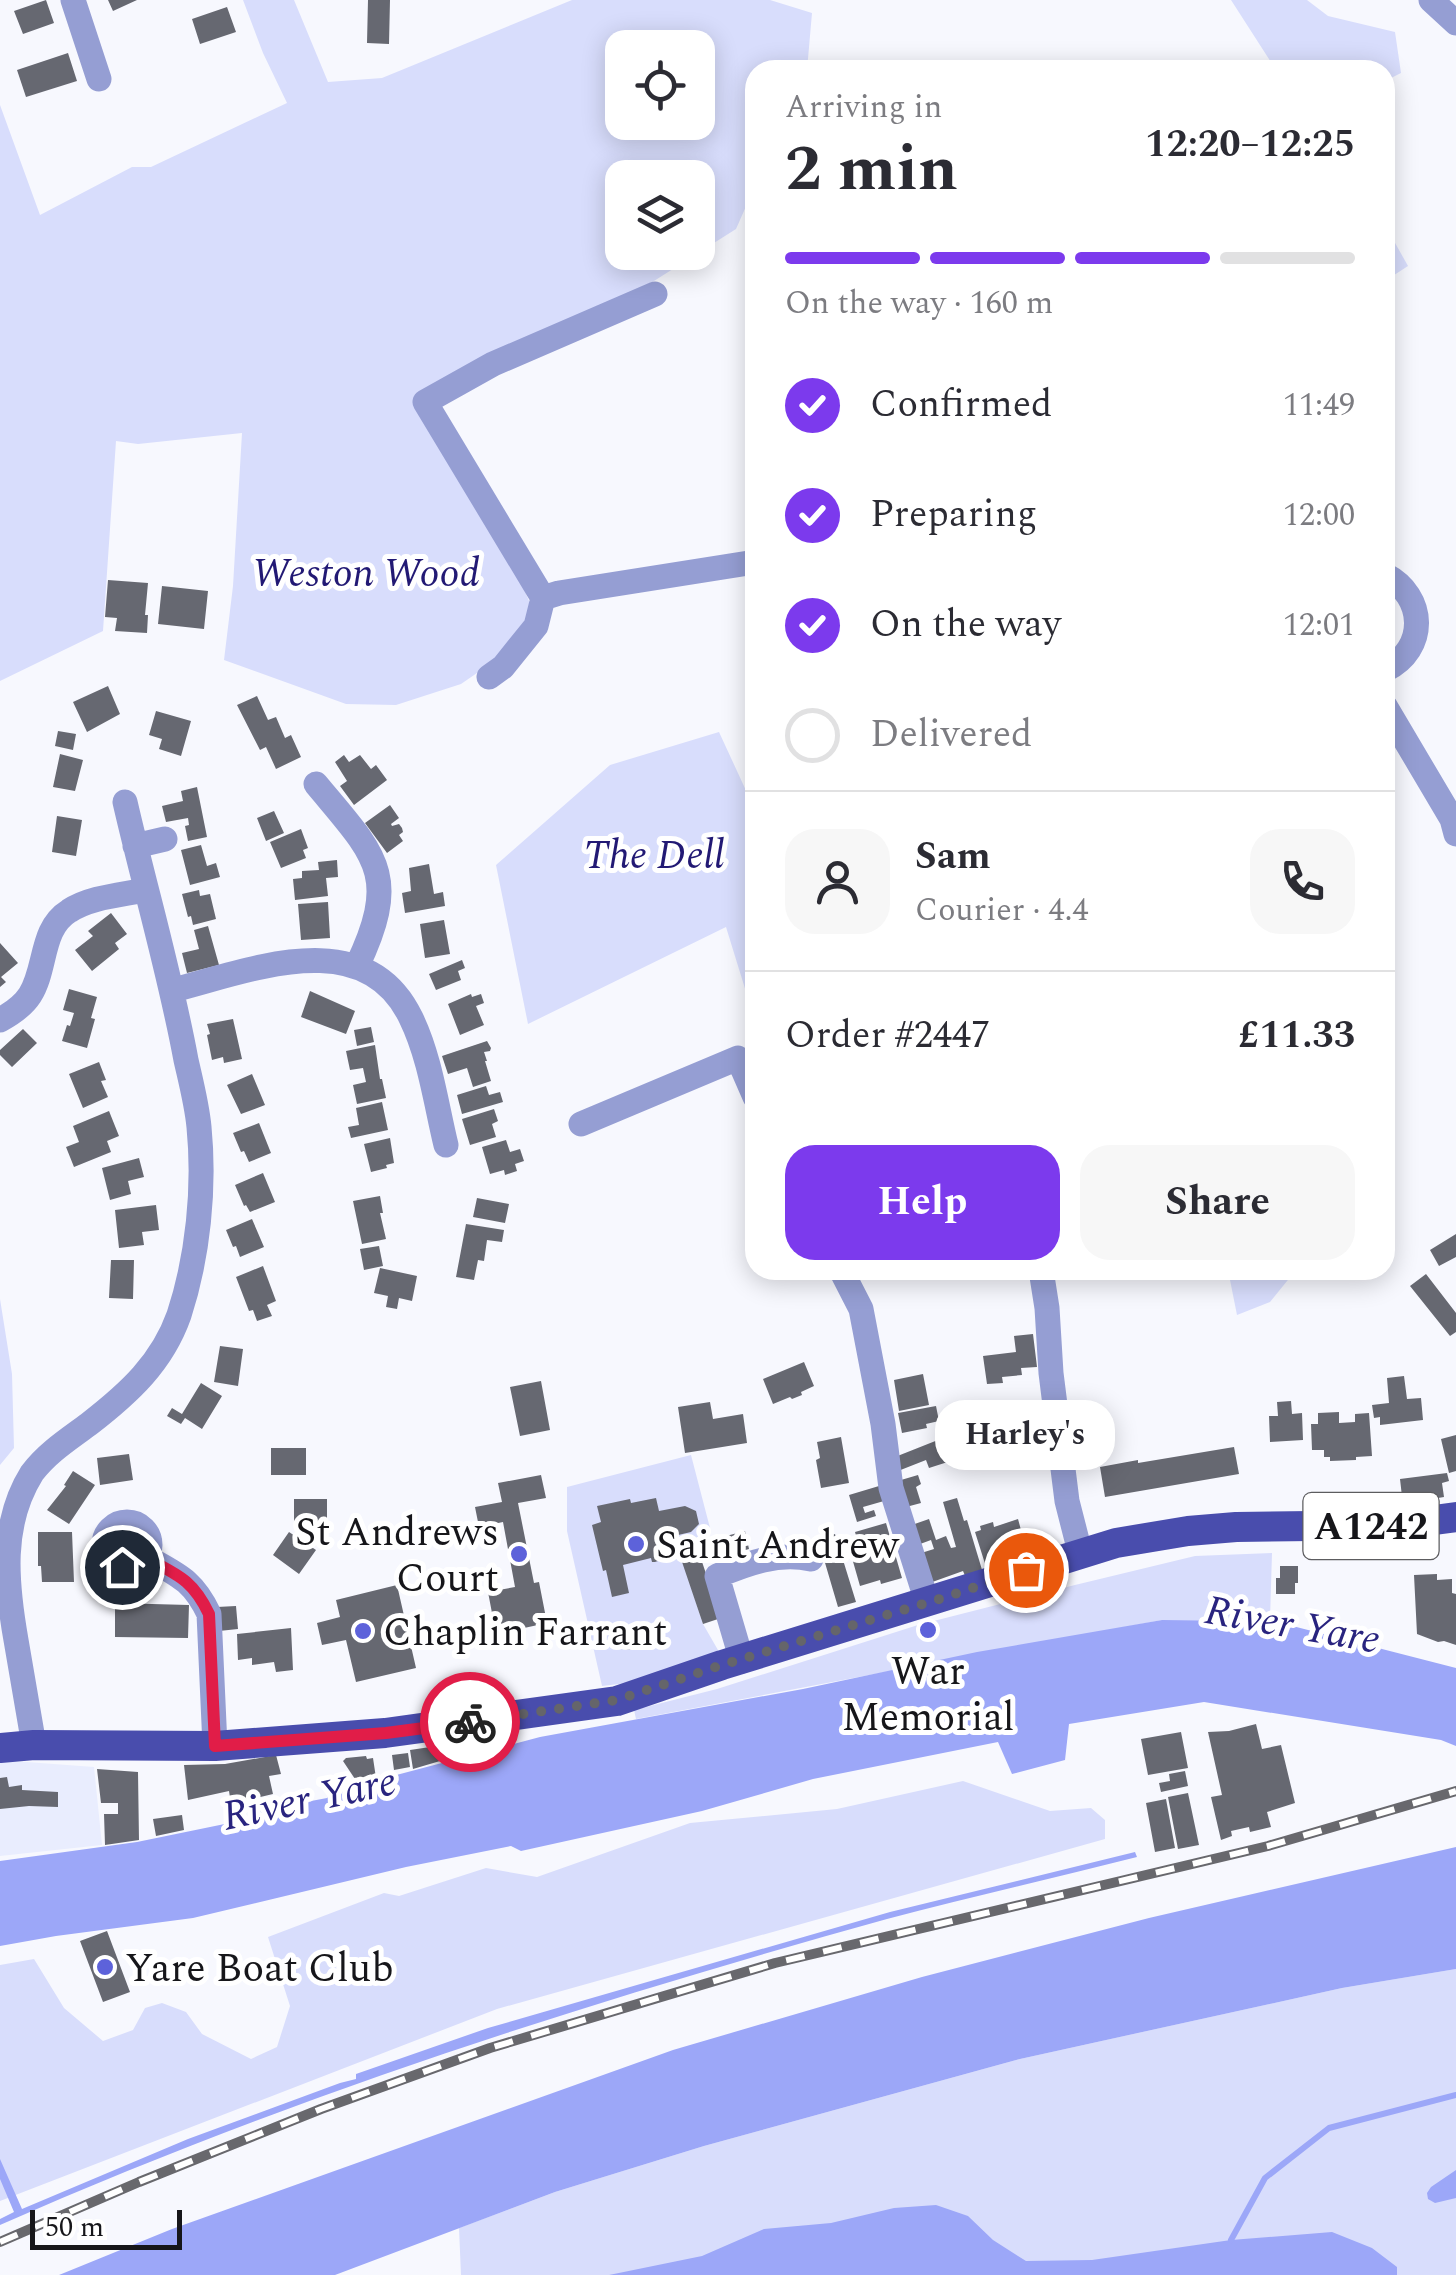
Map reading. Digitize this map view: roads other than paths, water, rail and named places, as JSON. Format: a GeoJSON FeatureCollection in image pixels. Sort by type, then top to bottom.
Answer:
{"type":"FeatureCollection","features":[{"type":"Feature","properties":{"kind":"main road","name":"A1242"},"geometry":{"type":"LineString","coordinates":[[0,1748],[215,1746],[386,1733],[617,1700],[1080,1552],[1140,1538],[1236,1528],[1397,1525],[1456,1517]]}},
{"type":"Feature","properties":{"kind":"street"},"geometry":{"type":"LineString","coordinates":[[74,0],[99,79]]}},
{"type":"Feature","properties":{"kind":"street"},"geometry":{"type":"LineString","coordinates":[[1431,0],[1456,22]]}},
{"type":"Feature","properties":{"kind":"street"},"geometry":{"type":"LineString","coordinates":[[489,677],[503,667],[536,626],[543,598],[425,402],[493,364],[655,294]]}},
{"type":"Feature","properties":{"kind":"street"},"geometry":{"type":"LineString","coordinates":[[543,598],[745,564]]}},
{"type":"Feature","properties":{"kind":"street"},"geometry":{"type":"LineString","coordinates":[[1395,580],[1411,598],[1416,617],[1415,637],[1408,652],[1395,665]]}},
{"type":"Feature","properties":{"kind":"street"},"geometry":{"type":"LineString","coordinates":[[1395,723],[1455,830]]}},
{"type":"Feature","properties":{"kind":"street"},"geometry":{"type":"LineString","coordinates":[[316,784],[368,848],[378,872],[380,900],[372,935],[357,966]]}},
{"type":"Feature","properties":{"kind":"street"},"geometry":{"type":"LineString","coordinates":[[34,1745],[5,1576],[4,1547],[11,1512],[30,1475],[54,1448],[130,1392],[153,1366],[178,1316],[198,1216],[199,1126],[173,990],[125,802]]}},
{"type":"Feature","properties":{"kind":"street"},"geometry":{"type":"LineString","coordinates":[[135,846],[165,839]]}},
{"type":"Feature","properties":{"kind":"street"},"geometry":{"type":"LineString","coordinates":[[0,1020],[22,1005],[32,992],[55,923],[68,911],[86,902],[145,890]]}},
{"type":"Feature","properties":{"kind":"street"},"geometry":{"type":"LineString","coordinates":[[173,990],[292,961],[328,959],[357,966],[381,980],[411,1017],[421,1042],[446,1145]]}},
{"type":"Feature","properties":{"kind":"street"},"geometry":{"type":"LineString","coordinates":[[580,1124],[738,1058],[745,1074]]}},
{"type":"Feature","properties":{"kind":"street"},"geometry":{"type":"LineString","coordinates":[[846,1280],[861,1309],[891,1488],[926,1602]]}},
{"type":"Feature","properties":{"kind":"street"},"geometry":{"type":"LineString","coordinates":[[1043,1280],[1067,1501],[1080,1552]]}},
{"type":"Feature","properties":{"kind":"street"},"geometry":{"type":"LineString","coordinates":[[742,1660],[715,1567],[742,1566],[775,1557],[811,1559]]}},
{"type":"Feature","properties":{"kind":"street"},"geometry":{"type":"LineString","coordinates":[[146,1558],[184,1578],[201,1597],[209,1614],[215,1746]]}},
{"type":"Feature","properties":{"kind":"water"},"geometry":{"type":"Polygon","coordinates":[[[1162,1620],[1273,1621],[1456,1668],[1456,1746],[1441,1740],[1204,1702],[1069,1724],[1065,1760],[1012,1774],[998,1742],[813,1779],[702,1811],[521,1851],[511,1846],[406,1867],[193,1918],[0,1946],[0,1861],[137,1842],[249,1819],[248,1813],[327,1798],[331,1795],[331,1781],[346,1777],[351,1787],[540,1737],[1162,1620]]]}},
{"type":"Feature","properties":{"kind":"water"},"geometry":{"type":"Polygon","coordinates":[[[1456,1847],[1456,1969],[1342,1988],[1020,2059],[704,2146],[555,2192],[335,2275],[59,2275],[172,2229],[673,2050],[922,1977],[1149,1918],[1456,1847]]]}},
{"type":"Feature","properties":{"kind":"water"},"geometry":{"type":"Polygon","coordinates":[[[1135,1852],[1137,1857],[887,1919],[549,2019],[217,2135],[0,2225],[0,2219],[14,2212],[0,2179],[0,2159],[22,2209],[188,2139],[488,2028],[890,1912],[1135,1852]]]}},
{"type":"Feature","properties":{"kind":"water"},"geometry":{"type":"Polygon","coordinates":[[[1456,2170],[1456,2198],[1435,2203],[1428,2199],[1431,2187],[1456,2170]]]}},
{"type":"Feature","properties":{"kind":"water"},"geometry":{"type":"Polygon","coordinates":[[[936,2205],[968,2216],[993,2240],[1026,2261],[1092,2260],[1231,2240],[1332,2232],[1372,2248],[1397,2267],[1397,2275],[609,2275],[702,2256],[764,2229],[831,2223],[894,2208],[936,2205]]]}},
{"type":"Feature","properties":{"kind":"waterway"},"geometry":{"type":"LineString","coordinates":[[1231,2240],[1265,2178],[1329,2128],[1456,2095]]}},
{"type":"Feature","properties":{"kind":"railway"},"geometry":{"type":"LineString","coordinates":[[0,2242],[321,2109],[490,2048],[775,1963],[1268,1846],[1456,1791]]}},
{"type":"Feature","properties":{"kind":"place","name":"Saint Andrew"},"geometry":{"type":"Point","coordinates":[636,1544]}},
{"type":"Feature","properties":{"kind":"place","name":"St Andrews Court"},"geometry":{"type":"Point","coordinates":[519,1554]}},
{"type":"Feature","properties":{"kind":"place","name":"Harley's"},"geometry":{"type":"Point","coordinates":[1026,1570]}},
{"type":"Feature","properties":{"kind":"place","name":"War Memorial"},"geometry":{"type":"Point","coordinates":[928,1630]}},
{"type":"Feature","properties":{"kind":"place","name":"Chaplin Farrant"},"geometry":{"type":"Point","coordinates":[363,1631]}},
{"type":"Feature","properties":{"kind":"place","name":"Yare Boat Club"},"geometry":{"type":"Point","coordinates":[105,1967]}},
{"type":"Feature","properties":{"kind":"park label","name":"Weston Wood"},"geometry":{"type":"Point","coordinates":[366,572]}},
{"type":"Feature","properties":{"kind":"park label","name":"The Dell"},"geometry":{"type":"Point","coordinates":[654,854]}},
{"type":"Feature","properties":{"kind":"water label","name":"River Yare"},"geometry":{"type":"Point","coordinates":[1293,1623]}},
{"type":"Feature","properties":{"kind":"water label","name":"River Yare"},"geometry":{"type":"Point","coordinates":[309,1797]}}]}
